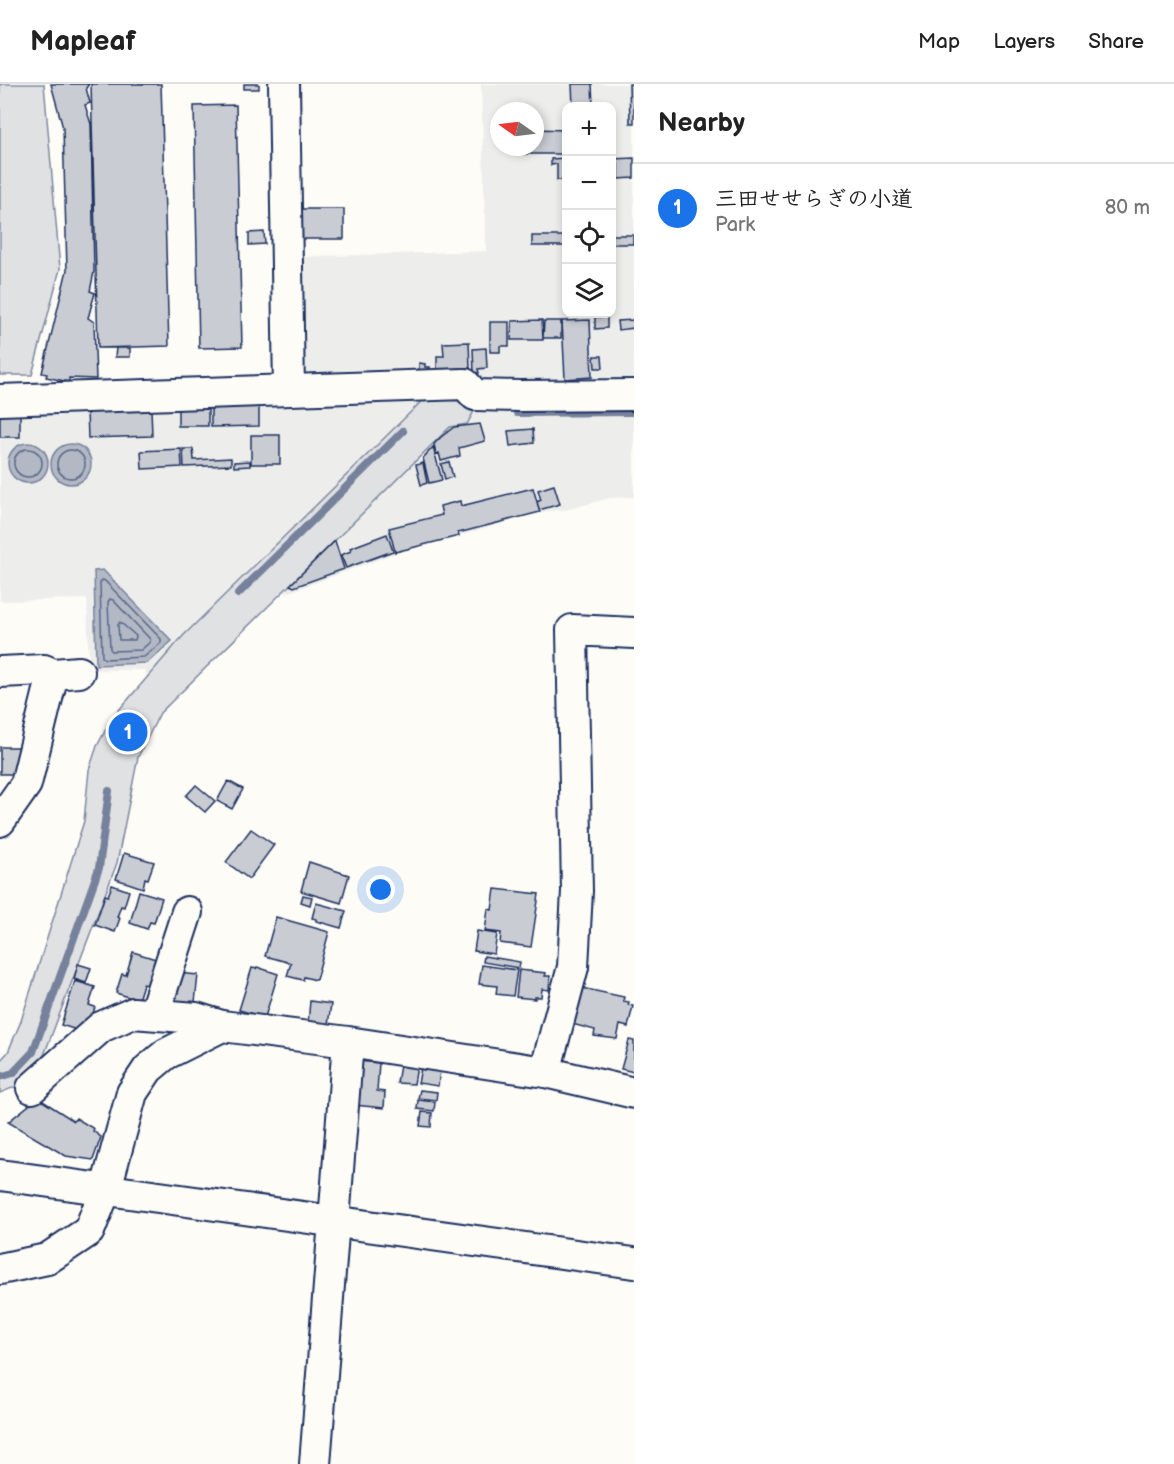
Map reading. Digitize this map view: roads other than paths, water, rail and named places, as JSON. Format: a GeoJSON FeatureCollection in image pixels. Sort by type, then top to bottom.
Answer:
{"type":"FeatureCollection","features":[{"type":"Feature","properties":{"kind":"street"},"geometry":{"type":"LineString","coordinates":[[284,84],[289,390]]}},
{"type":"Feature","properties":{"kind":"street"},"geometry":{"type":"LineString","coordinates":[[0,400],[465,384],[475,395],[634,395]]}},
{"type":"Feature","properties":{"kind":"street"},"geometry":{"type":"LineString","coordinates":[[545,1072],[573,967],[577,891],[572,630],[634,633]]}},
{"type":"Feature","properties":{"kind":"street"},"geometry":{"type":"LineString","coordinates":[[0,672],[44,670],[66,673],[26,783],[0,821]]}},
{"type":"Feature","properties":{"kind":"street"},"geometry":{"type":"LineString","coordinates":[[154,1014],[187,912]]}},
{"type":"Feature","properties":{"kind":"street"},"geometry":{"type":"LineString","coordinates":[[32,1088],[101,1027],[133,1013],[196,1018],[222,1026],[348,1042],[545,1072],[634,1093]]}},
{"type":"Feature","properties":{"kind":"street"},"geometry":{"type":"LineString","coordinates":[[0,1269],[47,1259],[89,1231],[106,1188],[132,1093],[148,1069],[166,1054],[222,1026]]}},
{"type":"Feature","properties":{"kind":"street"},"geometry":{"type":"LineString","coordinates":[[315,1464],[348,1042]]}},
{"type":"Feature","properties":{"kind":"street"},"geometry":{"type":"LineString","coordinates":[[0,1174],[634,1263]]}},
{"type":"Feature","properties":{"kind":"water"},"geometry":{"type":"Polygon","coordinates":[[[28,443],[42,449],[48,463],[42,477],[28,483],[14,477],[8,463],[14,449],[28,443]]]}},
{"type":"Feature","properties":{"kind":"water"},"geometry":{"type":"Polygon","coordinates":[[[71,444],[85,450],[91,464],[85,478],[71,484],[57,478],[51,464],[57,450],[71,444]]]}},
{"type":"Feature","properties":{"kind":"water"},"geometry":{"type":"Polygon","coordinates":[[[103,570],[172,641],[147,663],[96,665],[94,571],[103,570]]]}},
{"type":"Feature","properties":{"kind":"waterway"},"geometry":{"type":"LineString","coordinates":[[517,413],[634,412]]}},
{"type":"Feature","properties":{"kind":"waterway"},"geometry":{"type":"LineString","coordinates":[[238,594],[403,431]]}},
{"type":"Feature","properties":{"kind":"waterway"},"geometry":{"type":"LineString","coordinates":[[0,1077],[13,1073],[33,1052],[99,868],[109,791]]}},
{"type":"Feature","properties":{"kind":"place","name":"三田せせらぎの小道"},"geometry":{"type":"Point","coordinates":[128,732]}}]}
